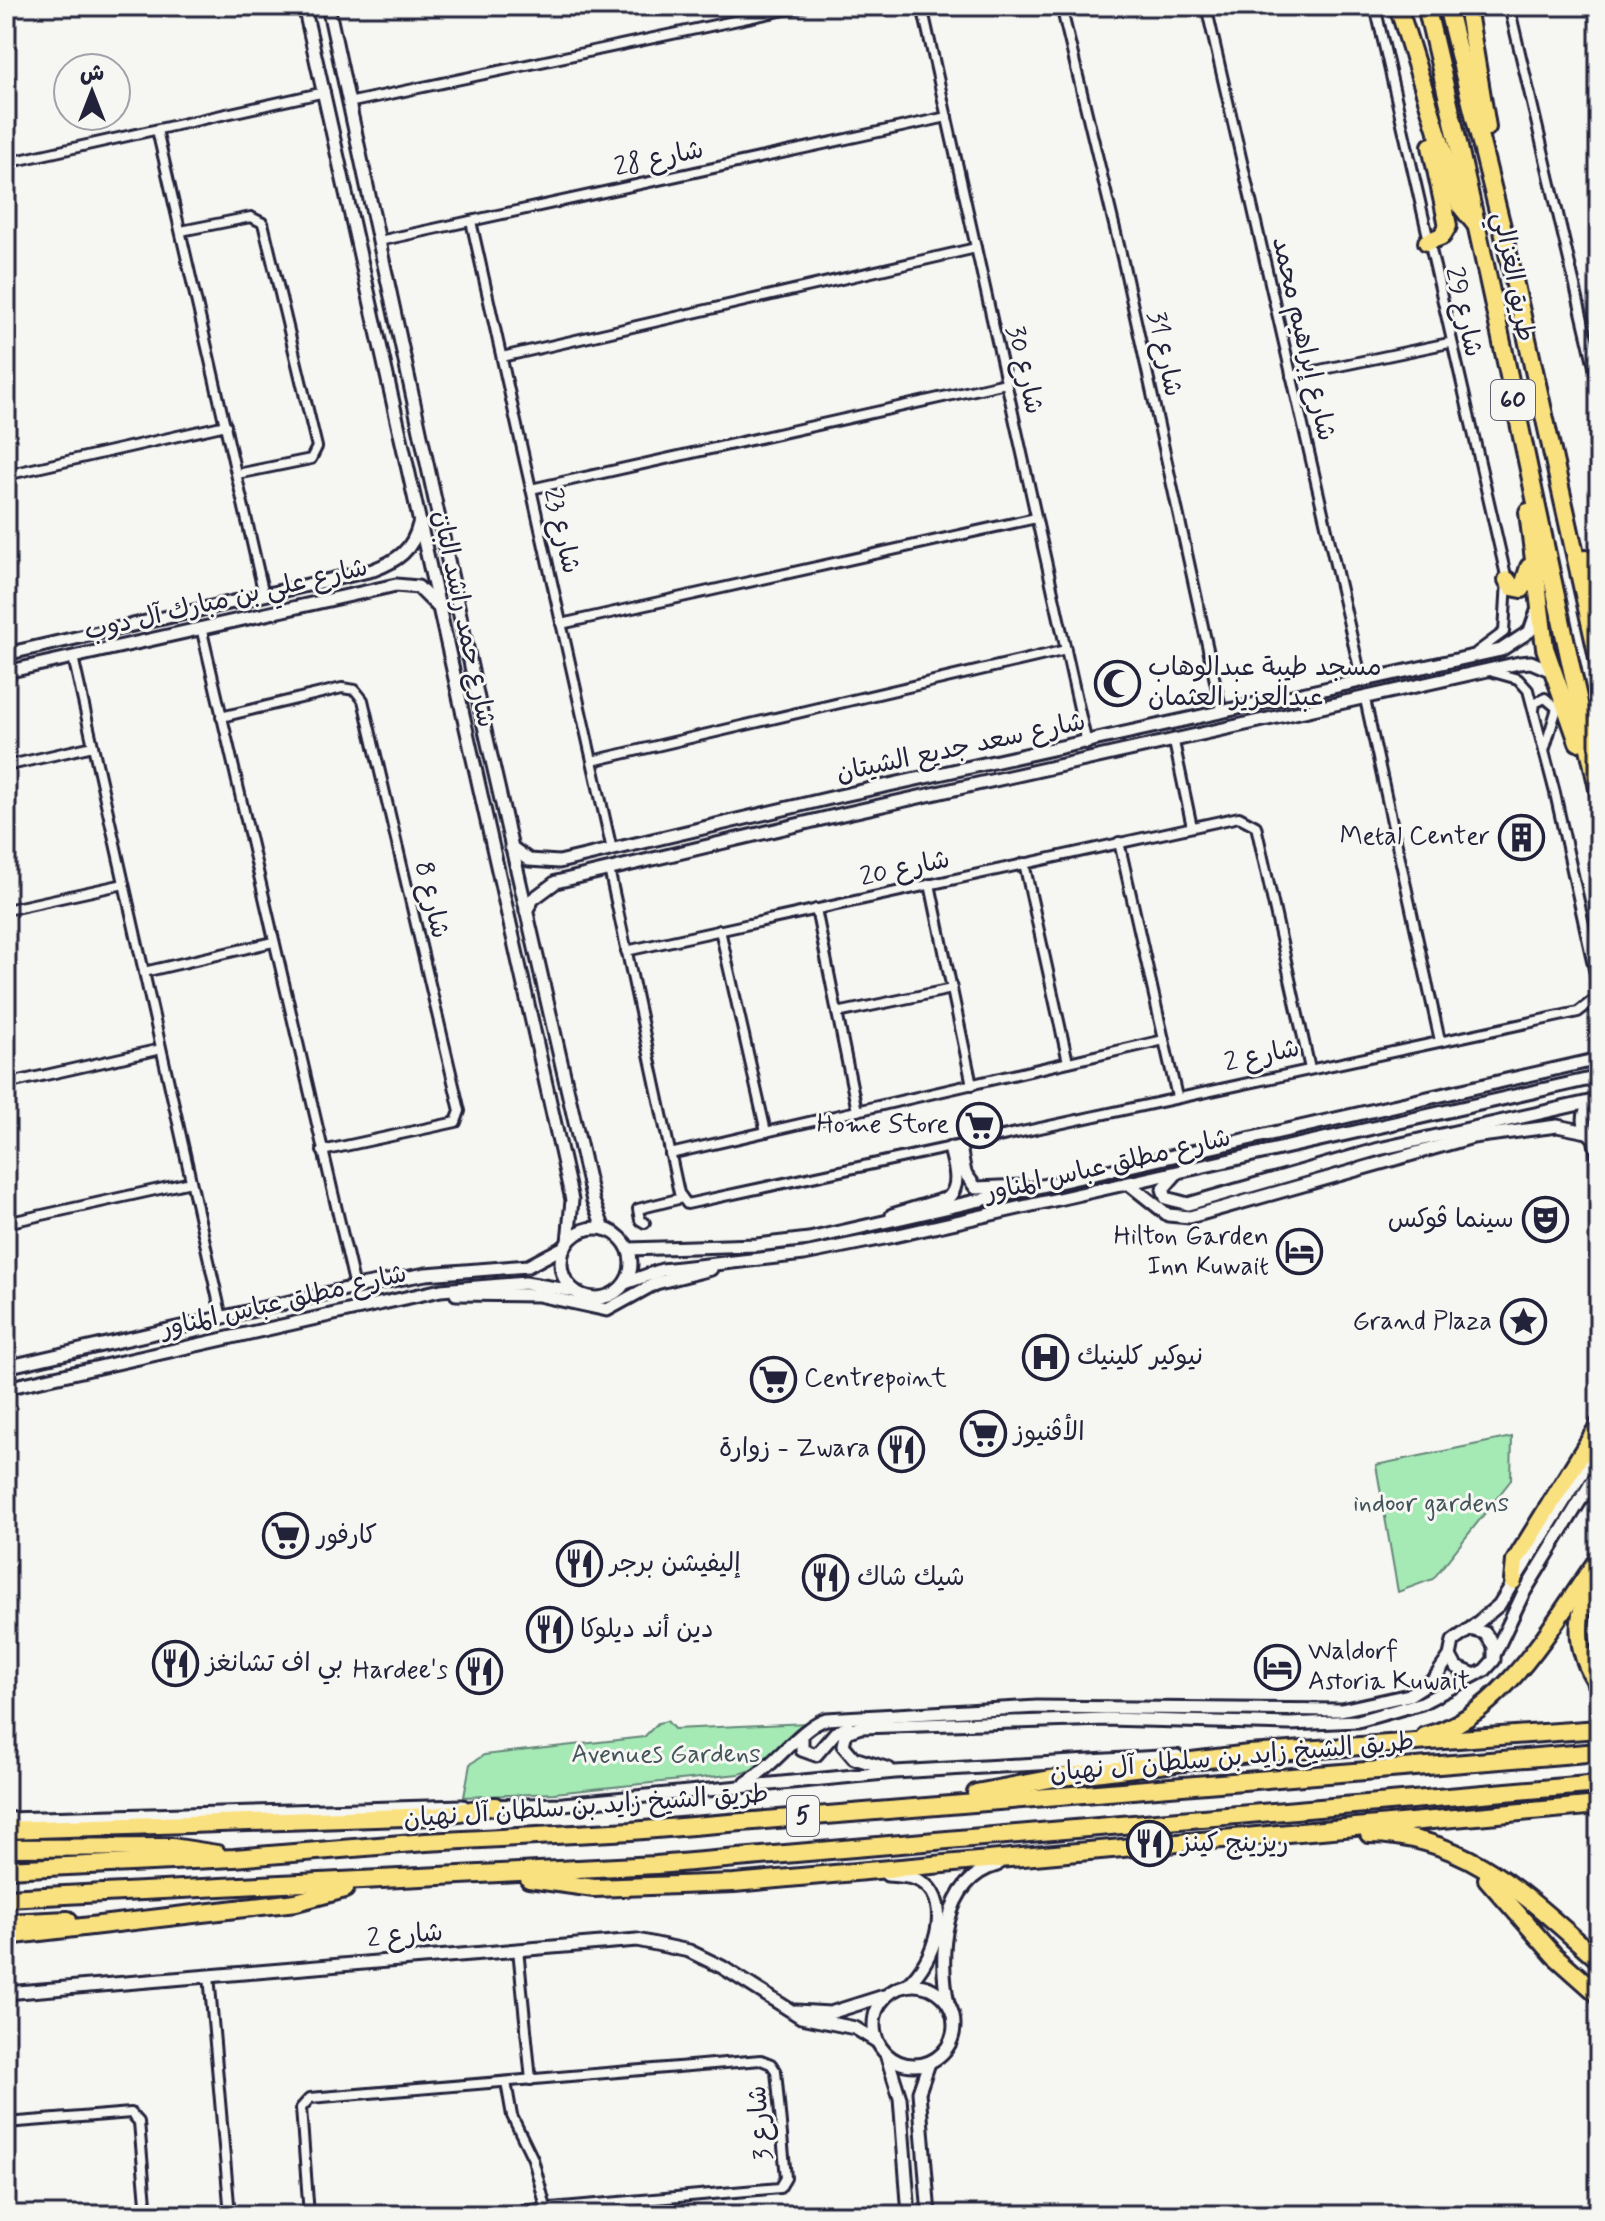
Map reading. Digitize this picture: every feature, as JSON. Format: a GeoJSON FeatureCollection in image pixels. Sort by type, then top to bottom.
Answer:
{"type":"FeatureCollection","features":[{"type":"Feature","properties":{"kind":"highway"},"geometry":{"type":"LineString","coordinates":[[1398,6],[1460,205],[1479,229]]}},
{"type":"Feature","properties":{"kind":"highway","name":"طريق الغزالي"},"geometry":{"type":"LineString","coordinates":[[1426,6],[1479,229],[1523,456],[1599,793]]}},
{"type":"Feature","properties":{"kind":"highway","name":"طريق الغزالي"},"geometry":{"type":"LineString","coordinates":[[1447,6],[1503,231],[1599,662]]}},
{"type":"Feature","properties":{"kind":"highway"},"geometry":{"type":"LineString","coordinates":[[1467,6],[1503,231]]}},
{"type":"Feature","properties":{"kind":"highway"},"geometry":{"type":"LineString","coordinates":[[1427,101],[1432,150],[1449,220],[1442,236],[1427,242]]}},
{"type":"Feature","properties":{"kind":"highway"},"geometry":{"type":"LineString","coordinates":[[1523,456],[1530,546],[1545,648],[1599,804]]}},
{"type":"Feature","properties":{"kind":"highway"},"geometry":{"type":"LineString","coordinates":[[1563,497],[1596,584],[1599,603]]}},
{"type":"Feature","properties":{"kind":"highway"},"geometry":{"type":"LineString","coordinates":[[1507,580],[1518,590],[1526,585],[1530,546]]}},
{"type":"Feature","properties":{"kind":"highway"},"geometry":{"type":"LineString","coordinates":[[1513,1581],[1515,1561],[1599,1425]]}},
{"type":"Feature","properties":{"kind":"highway"},"geometry":{"type":"LineString","coordinates":[[1352,1747],[1430,1735],[1452,1726],[1484,1705],[1510,1681],[1599,1558]]}},
{"type":"Feature","properties":{"kind":"highway"},"geometry":{"type":"LineString","coordinates":[[1599,1576],[1583,1602],[1578,1626],[1580,1649],[1599,1686]]}},
{"type":"Feature","properties":{"kind":"highway"},"geometry":{"type":"LineString","coordinates":[[916,1807],[1061,1777],[1249,1754],[1599,1729]]}},
{"type":"Feature","properties":{"kind":"highway","name":"طريق الشيخ زايد بن سلطان آل نهيان"},"geometry":{"type":"LineString","coordinates":[[6,1869],[234,1858],[1599,1752]]}},
{"type":"Feature","properties":{"kind":"highway","name":"5"},"geometry":{"type":"LineString","coordinates":[[6,1898],[508,1875],[1599,1784]]}},
{"type":"Feature","properties":{"kind":"highway"},"geometry":{"type":"LineString","coordinates":[[1403,1823],[1599,1794]]}},
{"type":"Feature","properties":{"kind":"highway"},"geometry":{"type":"LineString","coordinates":[[508,1875],[553,1884],[630,1888],[839,1874],[1599,1805]]}},
{"type":"Feature","properties":{"kind":"highway"},"geometry":{"type":"LineString","coordinates":[[6,1830],[436,1816],[495,1806]]}},
{"type":"Feature","properties":{"kind":"highway"},"geometry":{"type":"LineString","coordinates":[[1283,1833],[1384,1834],[1432,1842],[1484,1864],[1599,1960]]}},
{"type":"Feature","properties":{"kind":"highway"},"geometry":{"type":"LineString","coordinates":[[6,1848],[172,1847],[234,1858]]}},
{"type":"Feature","properties":{"kind":"highway"},"geometry":{"type":"LineString","coordinates":[[1464,1855],[1554,1955],[1599,1995]]}},
{"type":"Feature","properties":{"kind":"highway"},"geometry":{"type":"LineString","coordinates":[[6,1923],[296,1902],[365,1882]]}},
{"type":"Feature","properties":{"kind":"highway"},"geometry":{"type":"LineString","coordinates":[[6,1936],[200,1911]]}},
{"type":"Feature","properties":{"kind":"street","name":"شارع حمد راشد البان"},"geometry":{"type":"LineString","coordinates":[[304,6],[442,616],[468,749],[572,1200],[566,1244]]}},
{"type":"Feature","properties":{"kind":"street","name":"شارع حمد راشد البان"},"geometry":{"type":"LineString","coordinates":[[328,6],[511,847],[593,1201],[604,1229]]}},
{"type":"Feature","properties":{"kind":"street"},"geometry":{"type":"LineString","coordinates":[[348,103],[804,6]]}},
{"type":"Feature","properties":{"kind":"street","name":"شارع 30"},"geometry":{"type":"LineString","coordinates":[[922,6],[1087,744]]}},
{"type":"Feature","properties":{"kind":"street","name":"شارع 31"},"geometry":{"type":"LineString","coordinates":[[1061,6],[1124,266],[1222,713]]}},
{"type":"Feature","properties":{"kind":"street","name":"شارع إبراهيم محمد"},"geometry":{"type":"LineString","coordinates":[[1206,6],[1362,681]]}},
{"type":"Feature","properties":{"kind":"street","name":"شارع 29"},"geometry":{"type":"LineString","coordinates":[[1375,6],[1449,343],[1507,580],[1504,632],[1469,657]]}},
{"type":"Feature","properties":{"kind":"street"},"geometry":{"type":"LineString","coordinates":[[1509,6],[1599,388]]}},
{"type":"Feature","properties":{"kind":"street"},"geometry":{"type":"LineString","coordinates":[[6,163],[325,92]]}},
{"type":"Feature","properties":{"kind":"street","name":"شارع 28"},"geometry":{"type":"LineString","coordinates":[[379,241],[947,117]]}},
{"type":"Feature","properties":{"kind":"street"},"geometry":{"type":"LineString","coordinates":[[157,130],[264,595]]}},
{"type":"Feature","properties":{"kind":"street"},"geometry":{"type":"LineString","coordinates":[[181,231],[251,217],[263,223],[317,447],[311,459],[237,474]]}},
{"type":"Feature","properties":{"kind":"street","name":"شارع 23"},"geometry":{"type":"LineString","coordinates":[[471,221],[612,850]]}},
{"type":"Feature","properties":{"kind":"street"},"geometry":{"type":"LineString","coordinates":[[502,357],[976,248]]}},
{"type":"Feature","properties":{"kind":"street"},"geometry":{"type":"LineString","coordinates":[[1291,376],[1449,343]]}},
{"type":"Feature","properties":{"kind":"street"},"geometry":{"type":"LineString","coordinates":[[531,489],[1006,383]]}},
{"type":"Feature","properties":{"kind":"street"},"geometry":{"type":"LineString","coordinates":[[392,395],[406,398],[413,391]]}},
{"type":"Feature","properties":{"kind":"street"},"geometry":{"type":"LineString","coordinates":[[396,411],[404,406],[417,409]]}},
{"type":"Feature","properties":{"kind":"street"},"geometry":{"type":"LineString","coordinates":[[6,475],[226,425]]}},
{"type":"Feature","properties":{"kind":"street"},"geometry":{"type":"LineString","coordinates":[[561,624],[1036,518]]}},
{"type":"Feature","properties":{"kind":"street","name":"شارع علي بن مبارك آل دوب"},"geometry":{"type":"LineString","coordinates":[[6,654],[373,570],[394,562],[407,551],[416,537],[420,519]]}},
{"type":"Feature","properties":{"kind":"street"},"geometry":{"type":"LineString","coordinates":[[373,570],[381,578],[377,588]]}},
{"type":"Feature","properties":{"kind":"street","name":"شارع علي بن مبارك آل دوب"},"geometry":{"type":"LineString","coordinates":[[6,672],[396,585],[418,587],[432,599],[442,616]]}},
{"type":"Feature","properties":{"kind":"street","name":"شارع سعد جديع الشيتان"},"geometry":{"type":"LineString","coordinates":[[511,847],[529,860],[566,860],[839,796],[1087,744],[1501,650],[1530,631],[1540,603]]}},
{"type":"Feature","properties":{"kind":"street"},"geometry":{"type":"LineString","coordinates":[[201,627],[355,1287]]}},
{"type":"Feature","properties":{"kind":"street"},"geometry":{"type":"LineString","coordinates":[[592,761],[1066,650]]}},
{"type":"Feature","properties":{"kind":"street"},"geometry":{"type":"LineString","coordinates":[[73,657],[222,1318]]}},
{"type":"Feature","properties":{"kind":"street","name":"شارع سعد جديع الشيتان"},"geometry":{"type":"LineString","coordinates":[[526,911],[544,889],[570,878],[872,807],[1484,671],[1531,662],[1554,672]]}},
{"type":"Feature","properties":{"kind":"street"},"geometry":{"type":"LineString","coordinates":[[1424,667],[1417,679],[1426,685]]}},
{"type":"Feature","properties":{"kind":"street","name":"شارع 2"},"geometry":{"type":"LineString","coordinates":[[645,1223],[640,1220],[638,1209],[955,1148],[1177,1097],[1578,1012],[1596,998],[1597,983],[1528,690],[1518,679],[1484,671]]}},
{"type":"Feature","properties":{"kind":"street"},"geometry":{"type":"LineString","coordinates":[[1383,677],[1391,679],[1393,685],[1386,694]]}},
{"type":"Feature","properties":{"kind":"street","name":"شارع 8"},"geometry":{"type":"LineString","coordinates":[[221,717],[342,688],[355,690],[363,700],[409,890],[460,1111],[456,1122],[322,1151]]}},
{"type":"Feature","properties":{"kind":"street"},"geometry":{"type":"LineString","coordinates":[[1533,711],[1535,703],[1545,698],[1557,708],[1543,752]]}},
{"type":"Feature","properties":{"kind":"street"},"geometry":{"type":"LineString","coordinates":[[1365,699],[1440,1041]]}},
{"type":"Feature","properties":{"kind":"street"},"geometry":{"type":"LineString","coordinates":[[462,722],[476,724],[482,717]]}},
{"type":"Feature","properties":{"kind":"street"},"geometry":{"type":"LineString","coordinates":[[468,749],[479,741],[489,747]]}},
{"type":"Feature","properties":{"kind":"street"},"geometry":{"type":"LineString","coordinates":[[1174,742],[1192,827]]}},
{"type":"Feature","properties":{"kind":"street"},"geometry":{"type":"LineString","coordinates":[[6,766],[93,746]]}},
{"type":"Feature","properties":{"kind":"street"},"geometry":{"type":"LineString","coordinates":[[869,791],[863,799],[872,807]]}},
{"type":"Feature","properties":{"kind":"street"},"geometry":{"type":"LineString","coordinates":[[839,796],[846,804],[843,814]]}},
{"type":"Feature","properties":{"kind":"street","name":"شارع 20"},"geometry":{"type":"LineString","coordinates":[[626,951],[1239,817],[1256,826],[1310,1069]]}},
{"type":"Feature","properties":{"kind":"street"},"geometry":{"type":"LineString","coordinates":[[1119,842],[1177,1097]]}},
{"type":"Feature","properties":{"kind":"street"},"geometry":{"type":"LineString","coordinates":[[566,860],[563,871],[570,878]]}},
{"type":"Feature","properties":{"kind":"street"},"geometry":{"type":"LineString","coordinates":[[1024,863],[1068,1062]]}},
{"type":"Feature","properties":{"kind":"street"},"geometry":{"type":"LineString","coordinates":[[609,869],[670,1154],[684,1201]]}},
{"type":"Feature","properties":{"kind":"street"},"geometry":{"type":"LineString","coordinates":[[6,910],[124,884]]}},
{"type":"Feature","properties":{"kind":"street"},"geometry":{"type":"LineString","coordinates":[[930,884],[972,1085]]}},
{"type":"Feature","properties":{"kind":"street"},"geometry":{"type":"LineString","coordinates":[[816,909],[857,1111]]}},
{"type":"Feature","properties":{"kind":"street"},"geometry":{"type":"LineString","coordinates":[[720,930],[766,1132]]}},
{"type":"Feature","properties":{"kind":"street"},"geometry":{"type":"LineString","coordinates":[[144,972],[273,942]]}},
{"type":"Feature","properties":{"kind":"street"},"geometry":{"type":"LineString","coordinates":[[837,1013],[952,989]]}},
{"type":"Feature","properties":{"kind":"street"},"geometry":{"type":"LineString","coordinates":[[670,1154],[1164,1040]]}},
{"type":"Feature","properties":{"kind":"street"},"geometry":{"type":"LineString","coordinates":[[6,1084],[161,1049]]}},
{"type":"Feature","properties":{"kind":"street","name":"شارع مطلق عباس المناور"},"geometry":{"type":"LineString","coordinates":[[629,1249],[757,1245],[872,1226],[1599,1059]]}},
{"type":"Feature","properties":{"kind":"street"},"geometry":{"type":"LineString","coordinates":[[543,1078],[547,1067],[562,1068]]}},
{"type":"Feature","properties":{"kind":"street","name":"شارع مطلق عباس المناور"},"geometry":{"type":"LineString","coordinates":[[625,1283],[662,1270],[804,1254],[1599,1077]]}},
{"type":"Feature","properties":{"kind":"street"},"geometry":{"type":"LineString","coordinates":[[1180,1170],[1163,1189],[1166,1198],[1188,1204],[1596,1100]]}},
{"type":"Feature","properties":{"kind":"street"},"geometry":{"type":"LineString","coordinates":[[1596,1100],[1584,1115],[1599,1161]]}},
{"type":"Feature","properties":{"kind":"street"},"geometry":{"type":"LineString","coordinates":[[1129,1184],[1168,1215],[1190,1217],[1225,1210],[1377,1156],[1473,1137],[1557,1126],[1593,1137]]}},
{"type":"Feature","properties":{"kind":"street"},"geometry":{"type":"LineString","coordinates":[[955,1148],[965,1173],[976,1188],[1043,1187]]}},
{"type":"Feature","properties":{"kind":"street"},"geometry":{"type":"LineString","coordinates":[[872,1226],[954,1193],[955,1148]]}},
{"type":"Feature","properties":{"kind":"street"},"geometry":{"type":"LineString","coordinates":[[6,1223],[191,1182]]}},
{"type":"Feature","properties":{"kind":"street"},"geometry":{"type":"LineString","coordinates":[[1221,1196],[1225,1210]]}},
{"type":"Feature","properties":{"kind":"street"},"geometry":{"type":"LineString","coordinates":[[572,1200],[581,1209],[593,1201]]}},
{"type":"Feature","properties":{"kind":"street"},"geometry":{"type":"LineString","coordinates":[[604,1229],[622,1239],[629,1249],[631,1261],[625,1283],[607,1297],[595,1299],[574,1291],[561,1270],[566,1244],[580,1231],[604,1229]]}},
{"type":"Feature","properties":{"kind":"street","name":"شارع مطلق عباس المناور"},"geometry":{"type":"LineString","coordinates":[[6,1367],[355,1287],[426,1274],[528,1266],[566,1244]]}},
{"type":"Feature","properties":{"kind":"street"},"geometry":{"type":"LineString","coordinates":[[419,1293],[538,1295],[607,1310],[656,1283],[705,1271],[723,1263]]}},
{"type":"Feature","properties":{"kind":"street","name":"شارع مطلق عباس المناور"},"geometry":{"type":"LineString","coordinates":[[6,1388],[419,1293],[525,1283],[574,1291]]}},
{"type":"Feature","properties":{"kind":"street"},"geometry":{"type":"LineString","coordinates":[[744,1785],[771,1767],[814,1724],[830,1718],[1037,1707],[1341,1710],[1409,1695],[1434,1679],[1450,1656],[1453,1641],[1495,1611],[1599,1446]]}},
{"type":"Feature","properties":{"kind":"street"},"geometry":{"type":"LineString","coordinates":[[802,1736],[802,1750],[816,1755],[840,1729],[861,1727],[1106,1719],[1337,1723],[1400,1711],[1490,1666],[1523,1594],[1599,1470]]}},
{"type":"Feature","properties":{"kind":"street"},"geometry":{"type":"LineString","coordinates":[[1470,1629],[1491,1639],[1495,1653]]}},
{"type":"Feature","properties":{"kind":"street"},"geometry":{"type":"LineString","coordinates":[[1450,1656],[1456,1667],[1473,1674]]}},
{"type":"Feature","properties":{"kind":"street"},"geometry":{"type":"LineString","coordinates":[[861,1727],[844,1736],[845,1750],[860,1760],[895,1772]]}},
{"type":"Feature","properties":{"kind":"street"},"geometry":{"type":"LineString","coordinates":[[6,1819],[589,1802],[895,1772],[1065,1760],[1249,1754]]}},
{"type":"Feature","properties":{"kind":"street"},"geometry":{"type":"LineString","coordinates":[[929,2215],[919,2092],[929,2063],[947,2048],[953,2038],[953,2014],[948,2003],[941,1958],[960,1887],[980,1871],[1040,1854]]}},
{"type":"Feature","properties":{"kind":"street"},"geometry":{"type":"LineString","coordinates":[[839,1874],[912,1877],[921,1881],[935,1896],[937,1916],[922,1970],[905,1986],[888,1994],[876,2011],[876,2041],[891,2063],[900,2098],[909,2215]]}},
{"type":"Feature","properties":{"kind":"street","name":"شارع 2"},"geometry":{"type":"LineString","coordinates":[[6,1993],[637,1940],[673,1946],[714,1963],[816,2023],[855,2028],[876,2041]]}},
{"type":"Feature","properties":{"kind":"street"},"geometry":{"type":"LineString","coordinates":[[518,1949],[531,2080]]}},
{"type":"Feature","properties":{"kind":"street"},"geometry":{"type":"LineString","coordinates":[[209,1975],[230,2215]]}},
{"type":"Feature","properties":{"kind":"street"},"geometry":{"type":"LineString","coordinates":[[905,1986],[933,1990],[948,2003]]}},
{"type":"Feature","properties":{"kind":"street","name":"شارع 2"},"geometry":{"type":"LineString","coordinates":[[792,2011],[830,2013],[888,1994]]}},
{"type":"Feature","properties":{"kind":"street"},"geometry":{"type":"LineString","coordinates":[[884,2053],[905,2065],[929,2063]]}},
{"type":"Feature","properties":{"kind":"street","name":"شارع 3"},"geometry":{"type":"LineString","coordinates":[[309,2215],[301,2108],[307,2100],[761,2060],[771,2064],[777,2075],[786,2178],[780,2188],[548,2212],[472,2215]]}},
{"type":"Feature","properties":{"kind":"street"},"geometry":{"type":"LineString","coordinates":[[506,2082],[512,2116],[533,2159],[539,2192],[548,2212]]}},
{"type":"Feature","properties":{"kind":"street"},"geometry":{"type":"LineString","coordinates":[[6,2123],[123,2112],[135,2115],[139,2122],[147,2215]]}},
{"type":"Feature","properties":{"kind":"street"},"geometry":{"type":"LineString","coordinates":[[535,2212],[539,2192]]}},
{"type":"Feature","properties":{"kind":"green space","name":"indoor gardens"},"geometry":{"type":"Polygon","coordinates":[[[1512,1437],[1511,1480],[1433,1579],[1398,1592],[1376,1465],[1512,1437]]]}},
{"type":"Feature","properties":{"kind":"green space","name":"Avenues Gardens"},"geometry":{"type":"Polygon","coordinates":[[[667,1721],[674,1729],[806,1723],[759,1768],[739,1774],[554,1793],[464,1797],[470,1764],[484,1755],[644,1737],[658,1723],[667,1721]]]}},
{"type":"Feature","properties":{"kind":"place","name":"مسجد طيبة عبدالوهاب عبدالعزيز العثمان"},"geometry":{"type":"Point","coordinates":[1117,683]}},
{"type":"Feature","properties":{"kind":"place","name":"Metal Center"},"geometry":{"type":"Point","coordinates":[1521,837]}},
{"type":"Feature","properties":{"kind":"place","name":"Home Store"},"geometry":{"type":"Point","coordinates":[980,1125]}},
{"type":"Feature","properties":{"kind":"place","name":"سينما ڤوكس"},"geometry":{"type":"Point","coordinates":[1545,1220]}},
{"type":"Feature","properties":{"kind":"place","name":"Hilton Garden Inn Kuwait"},"geometry":{"type":"Point","coordinates":[1300,1252]}},
{"type":"Feature","properties":{"kind":"place","name":"Grand Plaza"},"geometry":{"type":"Point","coordinates":[1523,1322]}},
{"type":"Feature","properties":{"kind":"place","name":"نيوكير كلينيك"},"geometry":{"type":"Point","coordinates":[1046,1357]}},
{"type":"Feature","properties":{"kind":"place","name":"Centrepoint"},"geometry":{"type":"Point","coordinates":[773,1379]}},
{"type":"Feature","properties":{"kind":"place","name":"الأڤنيوز"},"geometry":{"type":"Point","coordinates":[983,1433]}},
{"type":"Feature","properties":{"kind":"place","name":"زوارة - Zwara"},"geometry":{"type":"Point","coordinates":[901,1449]}},
{"type":"Feature","properties":{"kind":"place","name":"كارفور"},"geometry":{"type":"Point","coordinates":[286,1536]}},
{"type":"Feature","properties":{"kind":"place","name":"إليفيشن برجر"},"geometry":{"type":"Point","coordinates":[579,1564]}},
{"type":"Feature","properties":{"kind":"place","name":"شيك شاك"},"geometry":{"type":"Point","coordinates":[826,1578]}},
{"type":"Feature","properties":{"kind":"place","name":"دين أند ديلوكا"},"geometry":{"type":"Point","coordinates":[549,1630]}},
{"type":"Feature","properties":{"kind":"place","name":"بي اف تشانغز"},"geometry":{"type":"Point","coordinates":[175,1664]}},
{"type":"Feature","properties":{"kind":"place","name":"Waldorf Astoria Kuwait"},"geometry":{"type":"Point","coordinates":[1277,1667]}},
{"type":"Feature","properties":{"kind":"place","name":"Hardee's"},"geometry":{"type":"Point","coordinates":[479,1671]}},
{"type":"Feature","properties":{"kind":"place","name":"ريزينج كينز"},"geometry":{"type":"Point","coordinates":[1150,1844]}}]}
